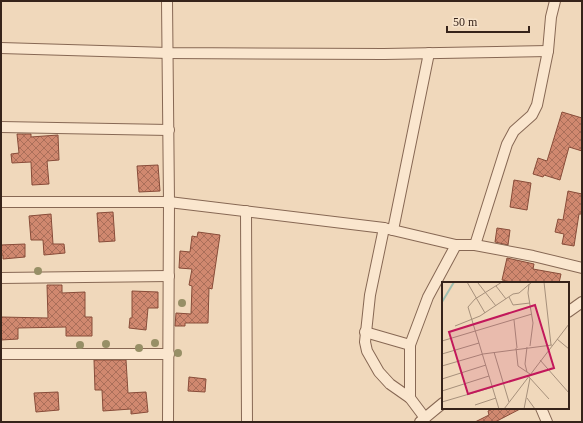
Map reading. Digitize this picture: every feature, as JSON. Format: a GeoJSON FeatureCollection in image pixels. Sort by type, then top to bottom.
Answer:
{"type":"FeatureCollection","features":[{"type":"Feature","properties":{"kind":"street"},"geometry":{"type":"LineString","coordinates":[[167,1],[169,130],[168,422]]}},
{"type":"Feature","properties":{"kind":"street"},"geometry":{"type":"LineString","coordinates":[[475,246],[507,144],[514,131],[532,115],[537,104],[548,51],[551,18],[555,1]]}},
{"type":"Feature","properties":{"kind":"street"},"geometry":{"type":"LineString","coordinates":[[1,48],[168,53],[429,53],[548,51]]}},
{"type":"Feature","properties":{"kind":"street"},"geometry":{"type":"LineString","coordinates":[[429,53],[389,229],[370,295],[365,342],[367,351],[379,372],[390,384],[410,398],[422,420],[442,404]]}},
{"type":"Feature","properties":{"kind":"street"},"geometry":{"type":"LineString","coordinates":[[1,127],[169,130]]}},
{"type":"Feature","properties":{"kind":"street"},"geometry":{"type":"LineString","coordinates":[[1,202],[169,202],[389,229],[456,244],[533,256],[582,268]]}},
{"type":"Feature","properties":{"kind":"street"},"geometry":{"type":"LineString","coordinates":[[246,211],[247,422]]}},
{"type":"Feature","properties":{"kind":"street"},"geometry":{"type":"LineString","coordinates":[[410,398],[410,345],[428,298],[456,244]]}},
{"type":"Feature","properties":{"kind":"street"},"geometry":{"type":"LineString","coordinates":[[1,278],[169,276]]}},
{"type":"Feature","properties":{"kind":"street"},"geometry":{"type":"LineString","coordinates":[[569,311],[582,302]]}},
{"type":"Feature","properties":{"kind":"street"},"geometry":{"type":"LineString","coordinates":[[365,332],[410,345]]}},
{"type":"Feature","properties":{"kind":"street"},"geometry":{"type":"LineString","coordinates":[[1,354],[169,354]]}},
{"type":"Feature","properties":{"kind":"street"},"geometry":{"type":"LineString","coordinates":[[541,409],[547,422]]}},
{"type":"Feature","properties":{"kind":"building"},"geometry":{"type":"Polygon","coordinates":[[[562,112],[582,118],[582,151],[569,147],[560,180],[544,175],[543,177],[533,174],[538,158],[547,161],[562,112]]]}},
{"type":"Feature","properties":{"kind":"building"},"geometry":{"type":"Polygon","coordinates":[[[17,134],[31,134],[31,137],[58,135],[59,160],[47,161],[49,184],[32,185],[31,162],[12,163],[11,154],[19,153],[17,134]]]}},
{"type":"Feature","properties":{"kind":"building"},"geometry":{"type":"Polygon","coordinates":[[[158,165],[160,191],[139,192],[137,166],[158,165]]]}},
{"type":"Feature","properties":{"kind":"building"},"geometry":{"type":"Polygon","coordinates":[[[514,180],[531,183],[527,210],[510,207],[514,180]]]}},
{"type":"Feature","properties":{"kind":"building"},"geometry":{"type":"Polygon","coordinates":[[[568,191],[582,194],[582,214],[579,214],[574,246],[562,244],[564,234],[555,232],[558,219],[563,220],[568,191]]]}},
{"type":"Feature","properties":{"kind":"building"},"geometry":{"type":"Polygon","coordinates":[[[113,212],[115,241],[99,242],[97,213],[113,212]]]}},
{"type":"Feature","properties":{"kind":"building"},"geometry":{"type":"Polygon","coordinates":[[[51,214],[53,244],[64,244],[65,253],[44,255],[43,240],[31,240],[29,216],[51,214]]]}},
{"type":"Feature","properties":{"kind":"building"},"geometry":{"type":"Polygon","coordinates":[[[497,228],[510,230],[508,245],[495,242],[497,228]]]}},
{"type":"Feature","properties":{"kind":"building"},"geometry":{"type":"Polygon","coordinates":[[[198,232],[220,235],[212,289],[209,288],[208,323],[185,323],[185,326],[175,326],[176,313],[191,314],[192,286],[189,285],[192,269],[179,268],[180,251],[190,252],[192,236],[197,237],[198,232]]]}},
{"type":"Feature","properties":{"kind":"building"},"geometry":{"type":"Polygon","coordinates":[[[25,244],[25,257],[3,259],[3,255],[1,255],[1,245],[25,244]]]}},
{"type":"Feature","properties":{"kind":"building"},"geometry":{"type":"Polygon","coordinates":[[[507,258],[534,264],[533,269],[561,274],[559,282],[511,282],[502,280],[507,258]]]}},
{"type":"Feature","properties":{"kind":"building"},"geometry":{"type":"Polygon","coordinates":[[[47,285],[62,285],[62,293],[85,292],[85,317],[92,317],[92,336],[66,336],[66,327],[18,328],[18,339],[1,340],[1,317],[48,318],[47,285]]]}},
{"type":"Feature","properties":{"kind":"building"},"geometry":{"type":"Polygon","coordinates":[[[132,291],[158,292],[158,308],[148,308],[146,330],[129,328],[130,318],[132,318],[132,291]]]}},
{"type":"Feature","properties":{"kind":"building"},"geometry":{"type":"Polygon","coordinates":[[[94,360],[126,360],[128,393],[146,392],[148,412],[131,414],[131,409],[103,411],[102,390],[95,390],[94,360]]]}},
{"type":"Feature","properties":{"kind":"building"},"geometry":{"type":"Polygon","coordinates":[[[189,377],[206,379],[205,392],[188,391],[189,377]]]}},
{"type":"Feature","properties":{"kind":"building"},"geometry":{"type":"Polygon","coordinates":[[[58,392],[59,410],[36,412],[34,393],[58,392]]]}},
{"type":"Feature","properties":{"kind":"building"},"geometry":{"type":"Polygon","coordinates":[[[492,409],[520,409],[495,422],[475,422],[489,415],[488,411],[492,409]]]}}]}
